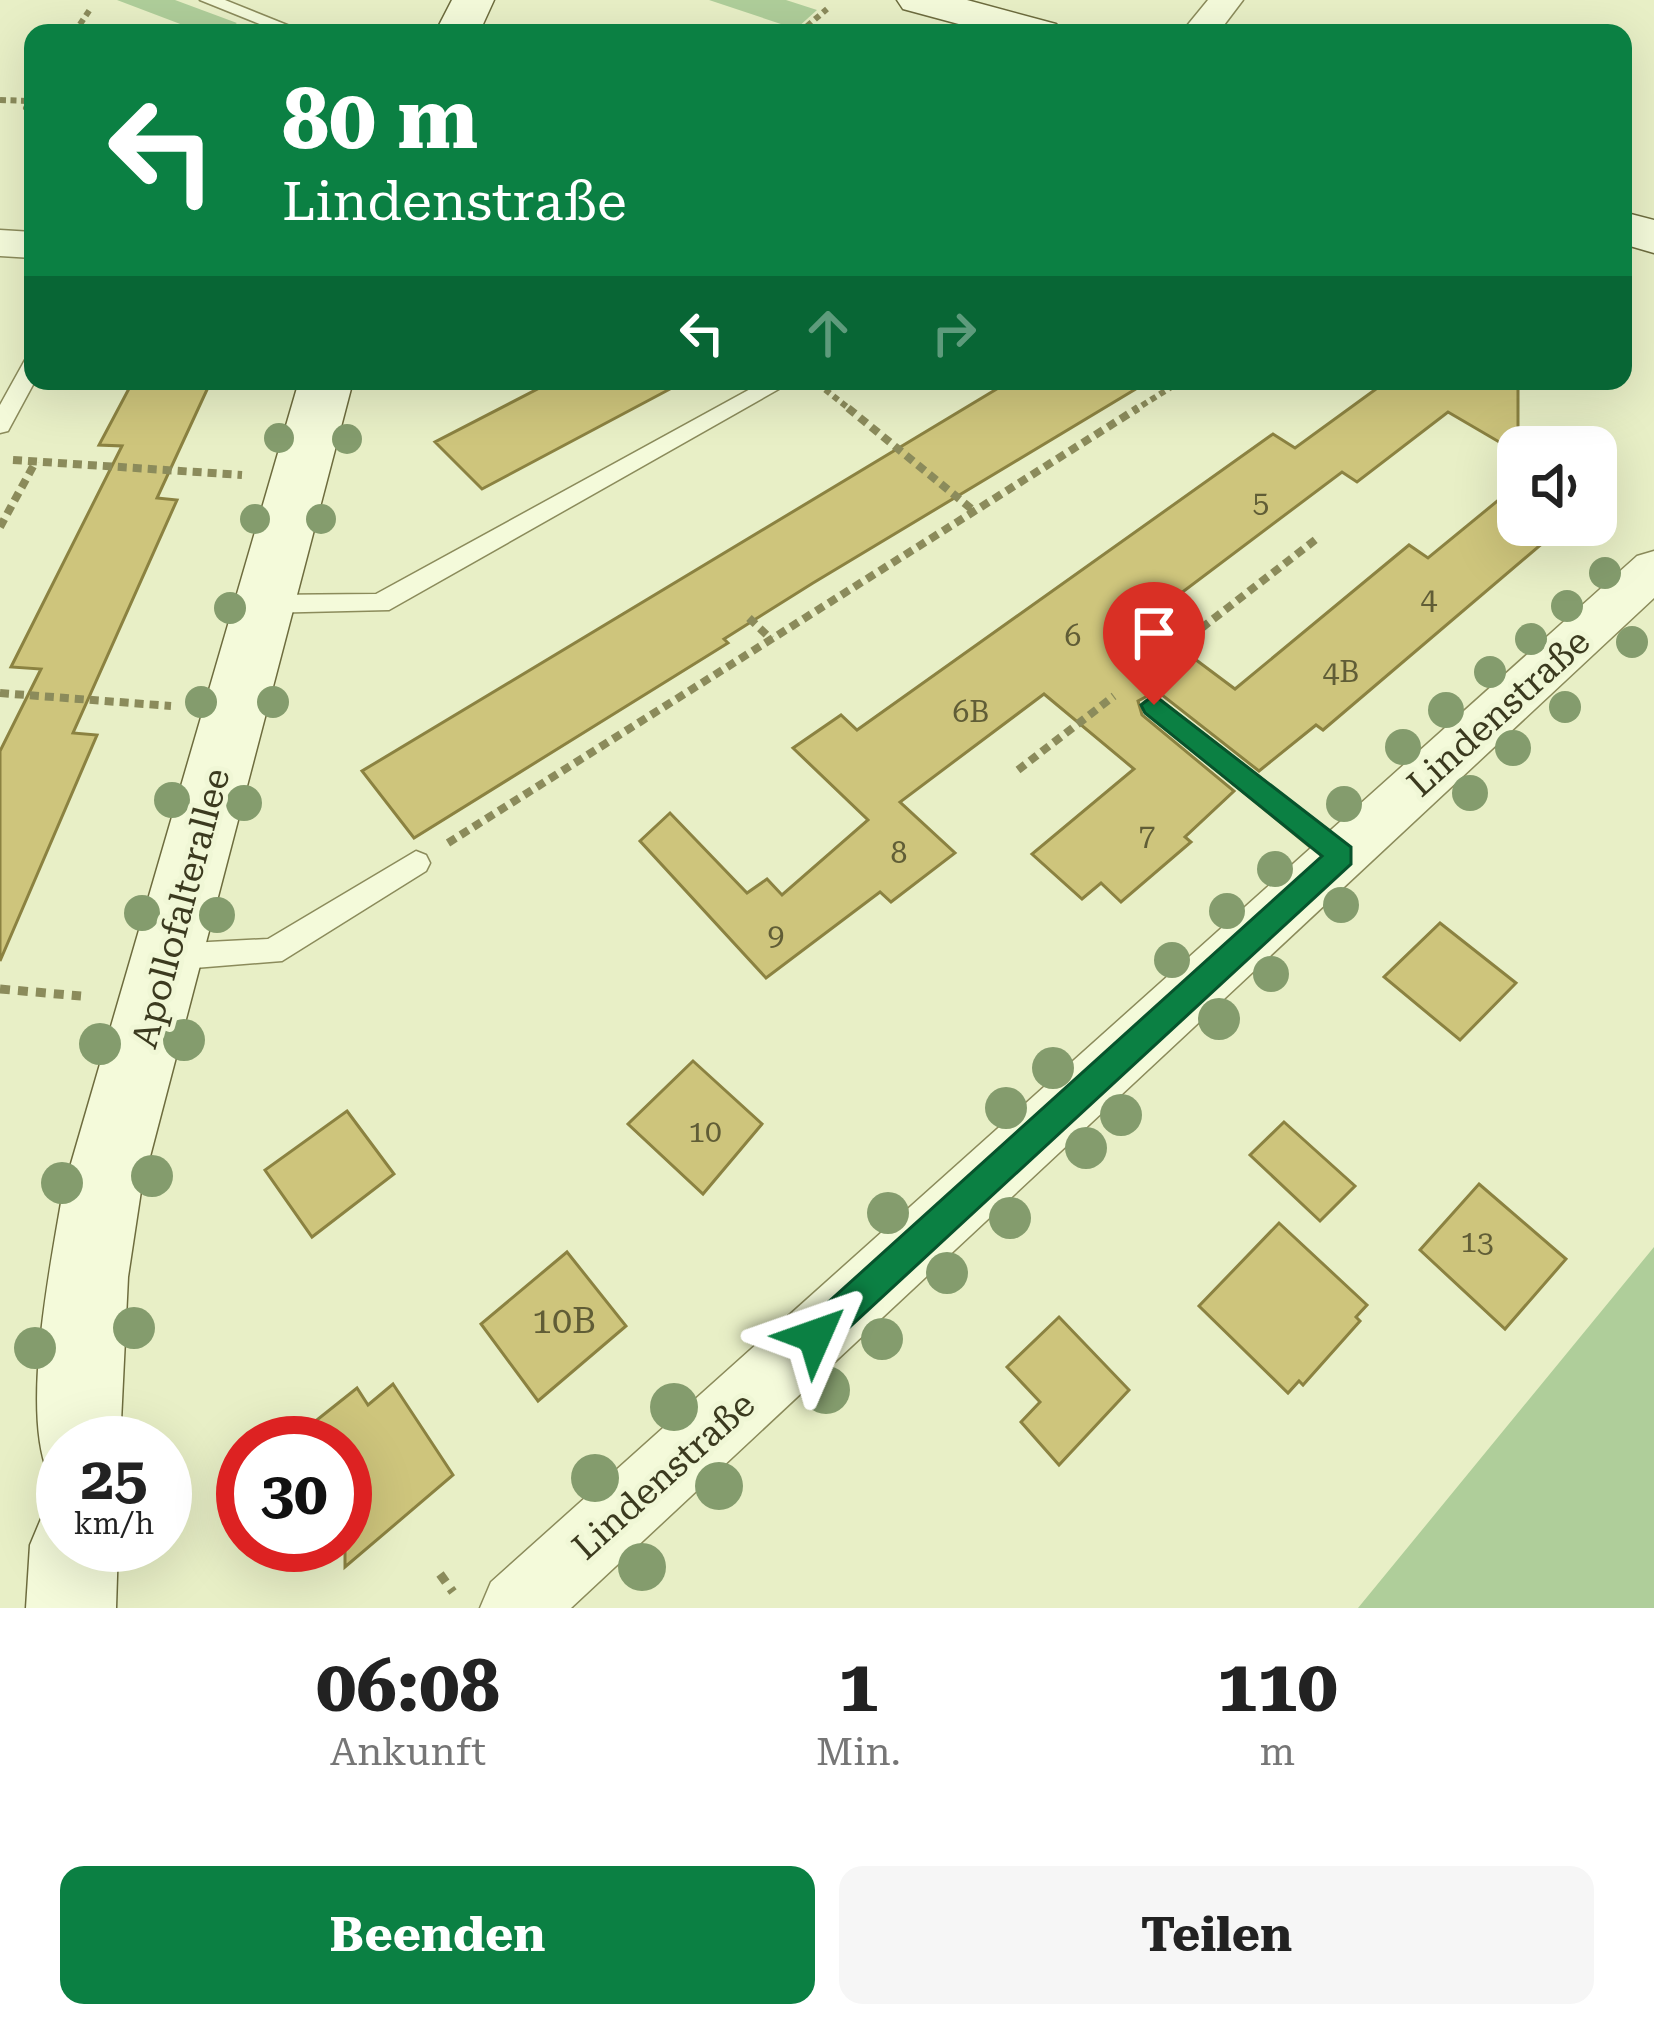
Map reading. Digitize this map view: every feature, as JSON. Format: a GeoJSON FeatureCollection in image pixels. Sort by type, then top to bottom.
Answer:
{"type":"FeatureCollection","features":[{"type":"Feature","properties":{"kind":"street"},"geometry":{"type":"LineString","coordinates":[[918,0],[1007,24]]}},
{"type":"Feature","properties":{"kind":"street"},"geometry":{"type":"LineString","coordinates":[[1206,24],[1226,0]]}},
{"type":"Feature","properties":{"kind":"street","name":"Apollofalterallee"},"geometry":{"type":"LineString","coordinates":[[80,1416],[88,1277],[102,1191],[323,390]]}},
{"type":"Feature","properties":{"kind":"street","name":"Lindenstraße"},"geometry":{"type":"LineString","coordinates":[[517,1608],[1654,569]]}},
{"type":"Feature","properties":{"kind":"street"},"geometry":{"type":"LineString","coordinates":[[71,1608],[73,1572]]}},
{"type":"Feature","properties":{"kind":"lane"},"geometry":{"type":"LineString","coordinates":[[209,0],[274,24]]}},
{"type":"Feature","properties":{"kind":"lane"},"geometry":{"type":"LineString","coordinates":[[0,425],[24,381]]}},
{"type":"Feature","properties":{"kind":"lane"},"geometry":{"type":"LineString","coordinates":[[263,604],[380,602],[766,390]]}},
{"type":"Feature","properties":{"kind":"lane"},"geometry":{"type":"LineString","coordinates":[[1154,705],[1341,856]]}},
{"type":"Feature","properties":{"kind":"lane"},"geometry":{"type":"LineString","coordinates":[[166,958],[272,952],[425,857]]}},
{"type":"Feature","properties":{"kind":"path"},"geometry":{"type":"LineString","coordinates":[[80,24],[91,8]]}},
{"type":"Feature","properties":{"kind":"path"},"geometry":{"type":"LineString","coordinates":[[809,24],[827,8]]}},
{"type":"Feature","properties":{"kind":"path"},"geometry":{"type":"LineString","coordinates":[[826,390],[974,512]]}},
{"type":"Feature","properties":{"kind":"path"},"geometry":{"type":"LineString","coordinates":[[425,857],[1167,390]]}},
{"type":"Feature","properties":{"kind":"path"},"geometry":{"type":"LineString","coordinates":[[0,459],[242,475]]}},
{"type":"Feature","properties":{"kind":"path"},"geometry":{"type":"LineString","coordinates":[[0,527],[36,461]]}},
{"type":"Feature","properties":{"kind":"path"},"geometry":{"type":"LineString","coordinates":[[1146,671],[1319,537]]}},
{"type":"Feature","properties":{"kind":"path"},"geometry":{"type":"LineString","coordinates":[[749,618],[771,639]]}},
{"type":"Feature","properties":{"kind":"path"},"geometry":{"type":"LineString","coordinates":[[1018,770],[1129,685]]}},
{"type":"Feature","properties":{"kind":"path"},"geometry":{"type":"LineString","coordinates":[[0,693],[172,706]]}},
{"type":"Feature","properties":{"kind":"path"},"geometry":{"type":"LineString","coordinates":[[0,989],[81,996]]}},
{"type":"Feature","properties":{"kind":"green space"},"geometry":{"type":"Polygon","coordinates":[[[117,0],[175,0],[237,23],[180,24],[117,0]]]}},
{"type":"Feature","properties":{"kind":"green space"},"geometry":{"type":"Polygon","coordinates":[[[709,0],[786,0],[817,10],[802,24],[781,24],[709,0]]]}},
{"type":"Feature","properties":{"kind":"green space"},"geometry":{"type":"Polygon","coordinates":[[[1654,1247],[1654,1608],[1358,1608],[1654,1247]]]}},
{"type":"Feature","properties":{"kind":"building"},"geometry":{"type":"Polygon","coordinates":[[[128,390],[207,390],[157,498],[177,500],[73,733],[97,735],[0,961],[0,751],[41,669],[11,667],[122,446],[99,445],[128,390]]]}},
{"type":"Feature","properties":{"kind":"building"},"geometry":{"type":"Polygon","coordinates":[[[536,390],[668,390],[482,489],[435,442],[536,390]]]}},
{"type":"Feature","properties":{"kind":"building"},"geometry":{"type":"Polygon","coordinates":[[[995,390],[1134,390],[813,583],[724,639],[728,643],[414,838],[362,771],[995,390]]]}},
{"type":"Feature","properties":{"kind":"building"},"geometry":{"type":"Polygon","coordinates":[[[1375,390],[1518,390],[1518,426],[1497,426],[1497,441],[1448,412],[1357,482],[1342,472],[1144,621],[1235,689],[1409,545],[1428,558],[1497,501],[1497,546],[1539,546],[1323,730],[1316,725],[1259,771],[1157,691],[1138,701],[1142,715],[1234,791],[1185,837],[1191,842],[1121,902],[1101,883],[1082,899],[1032,854],[1134,769],[1044,694],[900,802],[955,853],[891,902],[880,892],[766,978],[640,841],[670,813],[747,893],[767,879],[782,895],[868,820],[793,748],[841,715],[857,730],[1273,434],[1295,448],[1375,390]]]}},
{"type":"Feature","properties":{"kind":"building"},"geometry":{"type":"Polygon","coordinates":[[[1440,923],[1516,983],[1460,1040],[1384,977],[1440,923]]]}},
{"type":"Feature","properties":{"kind":"building"},"geometry":{"type":"Polygon","coordinates":[[[693,1061],[762,1124],[703,1194],[628,1124],[693,1061]]]}},
{"type":"Feature","properties":{"kind":"building"},"geometry":{"type":"Polygon","coordinates":[[[347,1111],[394,1174],[312,1237],[265,1170],[347,1111]]]}},
{"type":"Feature","properties":{"kind":"building"},"geometry":{"type":"Polygon","coordinates":[[[1284,1122],[1355,1186],[1320,1221],[1250,1155],[1284,1122]]]}},
{"type":"Feature","properties":{"kind":"building"},"geometry":{"type":"Polygon","coordinates":[[[1479,1184],[1566,1259],[1505,1329],[1420,1250],[1479,1184]]]}},
{"type":"Feature","properties":{"kind":"building"},"geometry":{"type":"Polygon","coordinates":[[[1279,1223],[1367,1305],[1356,1317],[1360,1321],[1303,1385],[1299,1381],[1288,1393],[1199,1306],[1279,1223]]]}},
{"type":"Feature","properties":{"kind":"building"},"geometry":{"type":"Polygon","coordinates":[[[567,1252],[626,1326],[538,1401],[481,1324],[567,1252]]]}},
{"type":"Feature","properties":{"kind":"building"},"geometry":{"type":"Polygon","coordinates":[[[1059,1317],[1129,1390],[1059,1465],[1021,1422],[1040,1402],[1007,1367],[1059,1317]]]}},
{"type":"Feature","properties":{"kind":"building"},"geometry":{"type":"Polygon","coordinates":[[[393,1384],[453,1475],[372,1544],[372,1416],[322,1416],[357,1388],[368,1405],[393,1384]]]}},
{"type":"Feature","properties":{"kind":"route"},"geometry":{"type":"LineString","coordinates":[[815,1336],[1341,856],[1154,705]]}}]}
